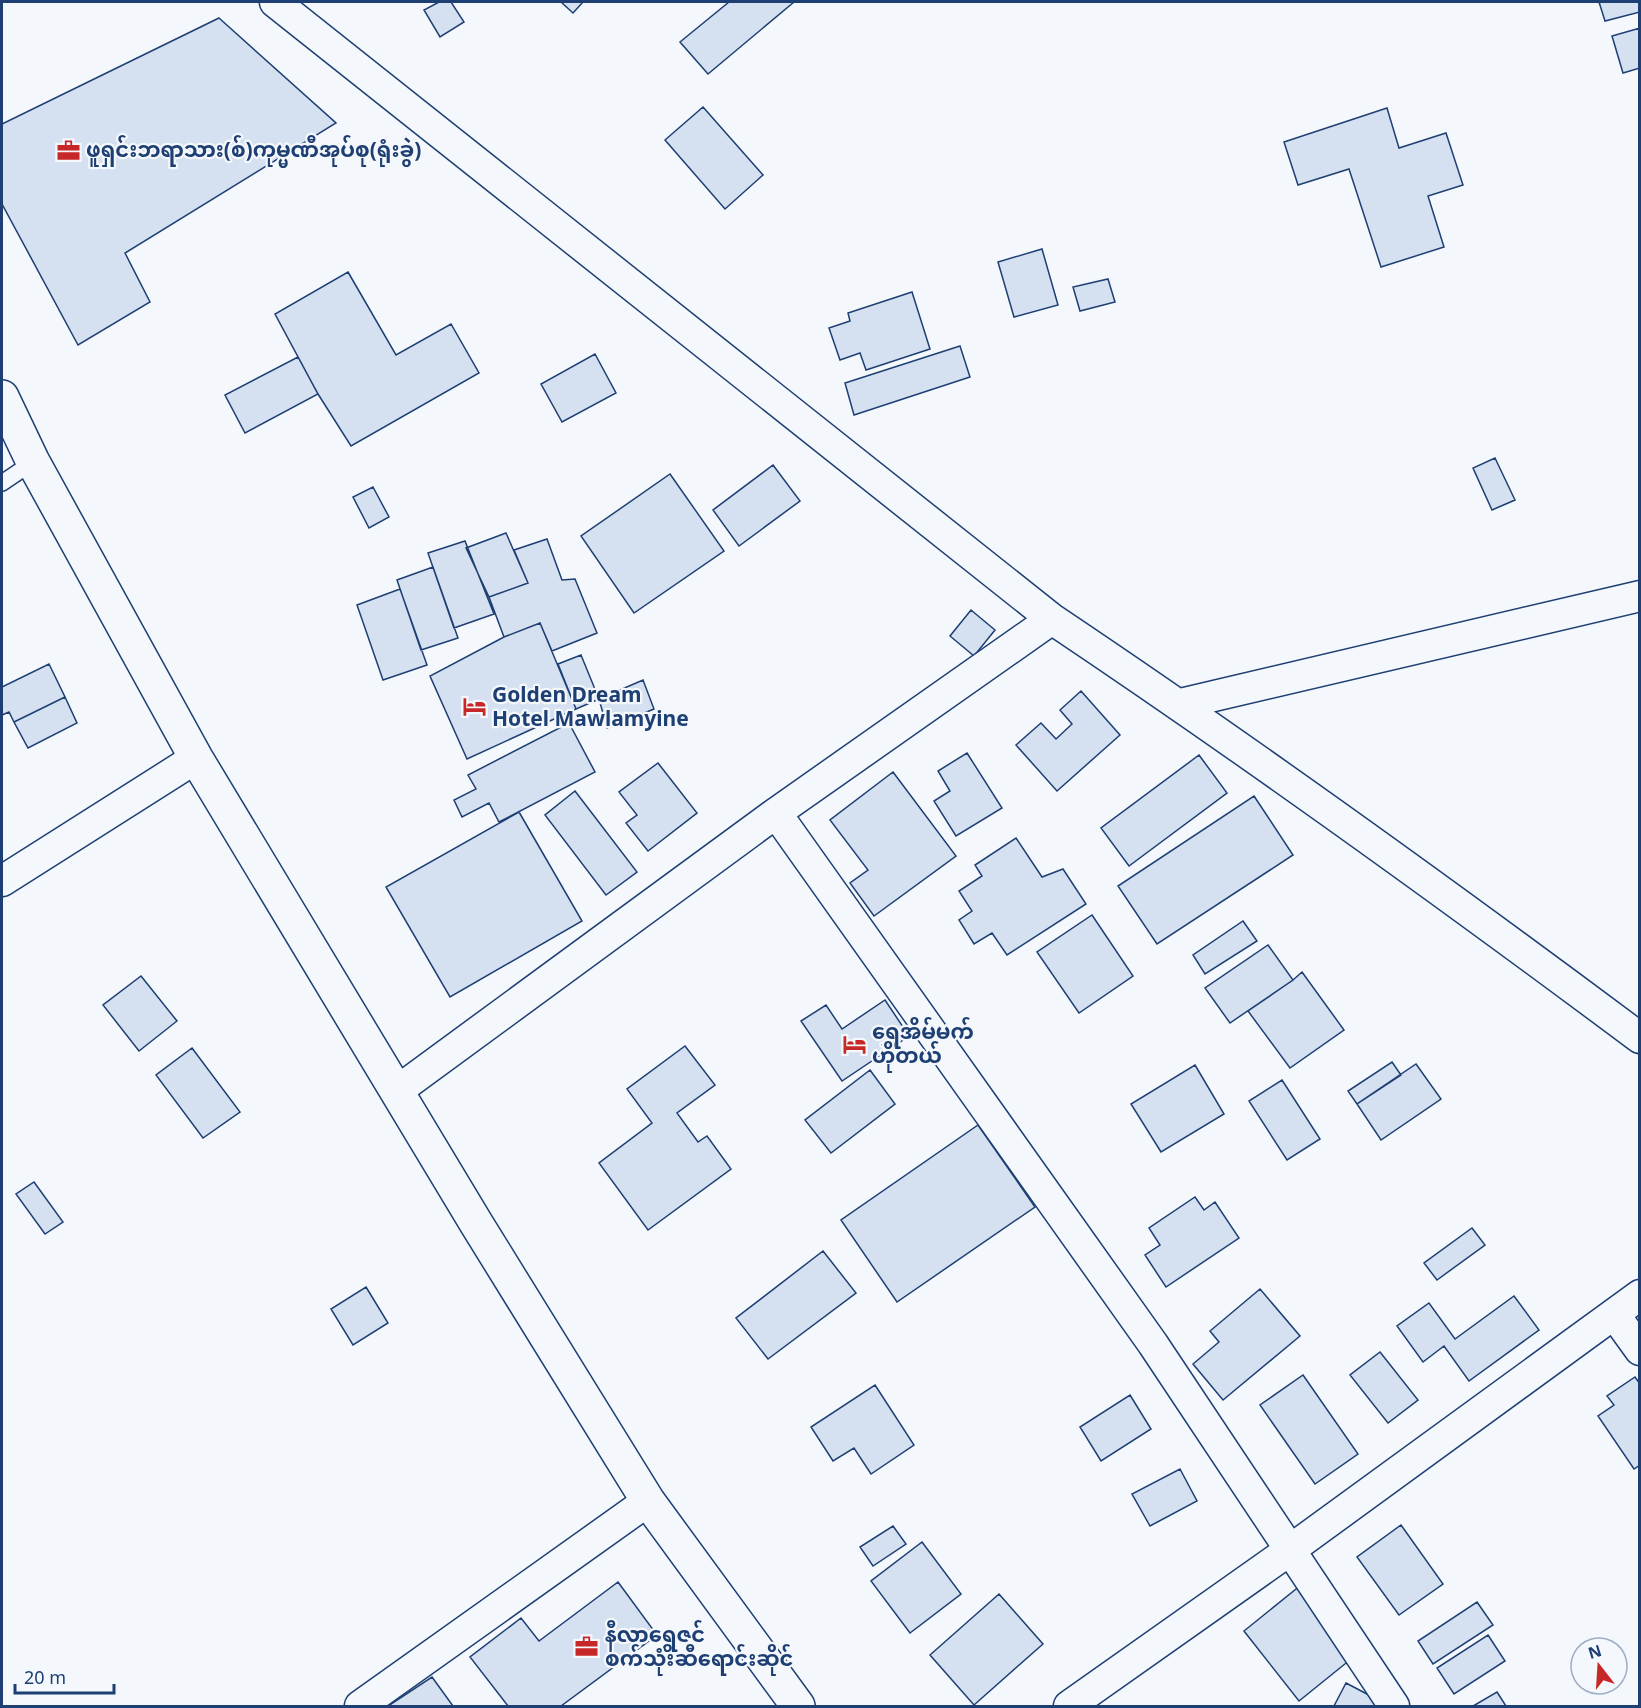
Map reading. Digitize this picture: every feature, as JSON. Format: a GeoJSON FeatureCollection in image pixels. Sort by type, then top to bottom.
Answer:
{"type":"FeatureCollection","features":[{"type":"Feature","properties":{"kind":"highway"},"geometry":{"type":"LineString","coordinates":[[2,397],[33,462],[196,758],[397,1090],[648,1501],[798,1707]]}},
{"type":"Feature","properties":{"kind":"street"},"geometry":{"type":"LineString","coordinates":[[275,2],[1052,619],[1180,704],[1467,909],[1640,1038]]}},
{"type":"Feature","properties":{"kind":"street"},"geometry":{"type":"LineString","coordinates":[[1180,704],[1640,596]]}},
{"type":"Feature","properties":{"kind":"street"},"geometry":{"type":"LineString","coordinates":[[397,1090],[776,813],[1052,619]]}},
{"type":"Feature","properties":{"kind":"street"},"geometry":{"type":"LineString","coordinates":[[2,881],[196,758]]}},
{"type":"Feature","properties":{"kind":"street"},"geometry":{"type":"LineString","coordinates":[[776,813],[1153,1344],[1394,1707]]}},
{"type":"Feature","properties":{"kind":"street"},"geometry":{"type":"LineString","coordinates":[[1069,1707],[1290,1550],[1640,1295]]}},
{"type":"Feature","properties":{"kind":"street"},"geometry":{"type":"LineString","coordinates":[[1614,1314],[1640,1350]]}},
{"type":"Feature","properties":{"kind":"street"},"geometry":{"type":"LineString","coordinates":[[360,1707],[648,1501]]}},
{"type":"Feature","properties":{"kind":"lane"},"geometry":{"type":"LineString","coordinates":[[2,483],[33,462]]}},
{"type":"Feature","properties":{"kind":"building"},"geometry":{"type":"Polygon","coordinates":[[[439,2],[451,2],[464,22],[440,37],[424,10],[439,2]]]}},
{"type":"Feature","properties":{"kind":"building"},"geometry":{"type":"Polygon","coordinates":[[[561,2],[583,2],[573,13],[561,2]]]}},
{"type":"Feature","properties":{"kind":"building"},"geometry":{"type":"Polygon","coordinates":[[[729,2],[794,2],[708,74],[680,42],[729,2]]]}},
{"type":"Feature","properties":{"kind":"building"},"geometry":{"type":"Polygon","coordinates":[[[1599,2],[1640,2],[1640,12],[1605,21],[1599,2]]]}},
{"type":"Feature","properties":{"kind":"building"},"geometry":{"type":"Polygon","coordinates":[[[219,18],[336,123],[125,253],[150,302],[78,345],[2,204],[2,124],[219,18]]]}},
{"type":"Feature","properties":{"kind":"building"},"geometry":{"type":"Polygon","coordinates":[[[1640,28],[1640,68],[1623,73],[1612,36],[1640,28]]]}},
{"type":"Feature","properties":{"kind":"building"},"geometry":{"type":"Polygon","coordinates":[[[703,107],[763,175],[725,209],[665,140],[703,107]]]}},
{"type":"Feature","properties":{"kind":"building"},"geometry":{"type":"Polygon","coordinates":[[[1387,108],[1399,148],[1446,133],[1463,185],[1428,196],[1444,247],[1381,267],[1349,169],[1298,185],[1284,142],[1387,108]]]}},
{"type":"Feature","properties":{"kind":"building"},"geometry":{"type":"Polygon","coordinates":[[[1042,249],[1058,305],[1014,317],[998,262],[1042,249]]]}},
{"type":"Feature","properties":{"kind":"building"},"geometry":{"type":"Polygon","coordinates":[[[348,272],[396,355],[451,324],[479,373],[351,446],[318,394],[275,314],[348,272]]]}},
{"type":"Feature","properties":{"kind":"building"},"geometry":{"type":"Polygon","coordinates":[[[1108,279],[1115,302],[1080,311],[1073,287],[1108,279]]]}},
{"type":"Feature","properties":{"kind":"building"},"geometry":{"type":"Polygon","coordinates":[[[912,292],[930,349],[866,370],[860,353],[840,360],[829,328],[850,321],[848,313],[912,292]]]}},
{"type":"Feature","properties":{"kind":"building"},"geometry":{"type":"Polygon","coordinates":[[[960,346],[970,377],[854,415],[845,383],[960,346]]]}},
{"type":"Feature","properties":{"kind":"building"},"geometry":{"type":"Polygon","coordinates":[[[595,354],[616,393],[562,422],[541,384],[595,354]]]}},
{"type":"Feature","properties":{"kind":"building"},"geometry":{"type":"Polygon","coordinates":[[[298,357],[318,394],[245,433],[225,395],[298,357]]]}},
{"type":"Feature","properties":{"kind":"building"},"geometry":{"type":"Polygon","coordinates":[[[1495,458],[1515,500],[1492,510],[1473,468],[1495,458]]]}},
{"type":"Feature","properties":{"kind":"building"},"geometry":{"type":"Polygon","coordinates":[[[773,465],[800,501],[739,546],[713,510],[773,465]]]}},
{"type":"Feature","properties":{"kind":"building"},"geometry":{"type":"Polygon","coordinates":[[[670,474],[724,551],[634,613],[581,536],[670,474]]]}},
{"type":"Feature","properties":{"kind":"building"},"geometry":{"type":"Polygon","coordinates":[[[373,487],[389,517],[369,528],[353,497],[373,487]]]}},
{"type":"Feature","properties":{"kind":"building"},"geometry":{"type":"Polygon","coordinates":[[[506,533],[528,583],[489,597],[466,548],[506,533]]]}},
{"type":"Feature","properties":{"kind":"building"},"geometry":{"type":"Polygon","coordinates":[[[547,539],[562,580],[575,579],[597,633],[552,651],[540,623],[504,637],[489,597],[528,583],[514,550],[547,539]]]}},
{"type":"Feature","properties":{"kind":"building"},"geometry":{"type":"Polygon","coordinates":[[[465,541],[494,614],[454,628],[428,553],[465,541]]]}},
{"type":"Feature","properties":{"kind":"building"},"geometry":{"type":"Polygon","coordinates":[[[433,567],[458,638],[421,650],[397,580],[433,567]]]}},
{"type":"Feature","properties":{"kind":"building"},"geometry":{"type":"Polygon","coordinates":[[[400,589],[427,665],[383,680],[357,605],[400,589]]]}},
{"type":"Feature","properties":{"kind":"building"},"geometry":{"type":"Polygon","coordinates":[[[971,610],[995,630],[974,656],[950,636],[971,610]]]}},
{"type":"Feature","properties":{"kind":"building"},"geometry":{"type":"Polygon","coordinates":[[[540,623],[576,709],[467,759],[430,676],[504,637],[540,623]]]}},
{"type":"Feature","properties":{"kind":"building"},"geometry":{"type":"Polygon","coordinates":[[[581,655],[599,699],[576,709],[558,664],[581,655]]]}},
{"type":"Feature","properties":{"kind":"building"},"geometry":{"type":"Polygon","coordinates":[[[49,664],[65,697],[14,722],[9,712],[2,715],[2,687],[49,664]]]}},
{"type":"Feature","properties":{"kind":"building"},"geometry":{"type":"Polygon","coordinates":[[[643,680],[654,709],[607,728],[599,699],[643,680]]]}},
{"type":"Feature","properties":{"kind":"building"},"geometry":{"type":"Polygon","coordinates":[[[1081,691],[1120,735],[1057,791],[1016,745],[1041,723],[1056,739],[1072,724],[1060,710],[1081,691]]]}},
{"type":"Feature","properties":{"kind":"building"},"geometry":{"type":"Polygon","coordinates":[[[65,697],[77,723],[28,748],[14,722],[65,697]]]}},
{"type":"Feature","properties":{"kind":"building"},"geometry":{"type":"Polygon","coordinates":[[[569,723],[595,772],[499,822],[489,803],[462,817],[454,800],[476,789],[468,775],[569,723]]]}},
{"type":"Feature","properties":{"kind":"building"},"geometry":{"type":"Polygon","coordinates":[[[967,753],[1002,808],[956,836],[934,801],[950,791],[938,771],[967,753]]]}},
{"type":"Feature","properties":{"kind":"building"},"geometry":{"type":"Polygon","coordinates":[[[1199,755],[1227,793],[1129,866],[1101,828],[1199,755]]]}},
{"type":"Feature","properties":{"kind":"building"},"geometry":{"type":"Polygon","coordinates":[[[658,763],[697,813],[648,851],[626,823],[637,815],[619,792],[658,763]]]}},
{"type":"Feature","properties":{"kind":"building"},"geometry":{"type":"Polygon","coordinates":[[[893,772],[956,856],[874,916],[850,883],[868,870],[830,820],[893,772]]]}},
{"type":"Feature","properties":{"kind":"building"},"geometry":{"type":"Polygon","coordinates":[[[575,791],[637,872],[606,895],[545,815],[575,791]]]}},
{"type":"Feature","properties":{"kind":"building"},"geometry":{"type":"Polygon","coordinates":[[[1254,796],[1293,855],[1157,944],[1118,886],[1254,796]]]}},
{"type":"Feature","properties":{"kind":"building"},"geometry":{"type":"Polygon","coordinates":[[[519,812],[582,921],[450,997],[386,887],[519,812]]]}},
{"type":"Feature","properties":{"kind":"building"},"geometry":{"type":"Polygon","coordinates":[[[1016,838],[1042,877],[1063,869],[1086,904],[1007,955],[992,933],[974,944],[959,920],[972,911],[959,891],[982,876],[975,865],[1016,838]]]}},
{"type":"Feature","properties":{"kind":"building"},"geometry":{"type":"Polygon","coordinates":[[[1092,915],[1133,976],[1079,1013],[1037,952],[1092,915]]]}},
{"type":"Feature","properties":{"kind":"building"},"geometry":{"type":"Polygon","coordinates":[[[1243,921],[1257,941],[1205,974],[1193,955],[1243,921]]]}},
{"type":"Feature","properties":{"kind":"building"},"geometry":{"type":"Polygon","coordinates":[[[1268,945],[1293,980],[1230,1023],[1205,988],[1268,945]]]}},
{"type":"Feature","properties":{"kind":"building"},"geometry":{"type":"Polygon","coordinates":[[[1302,972],[1344,1030],[1290,1068],[1248,1011],[1302,972]]]}},
{"type":"Feature","properties":{"kind":"building"},"geometry":{"type":"Polygon","coordinates":[[[141,976],[177,1021],[139,1051],[103,1005],[141,976]]]}},
{"type":"Feature","properties":{"kind":"building"},"geometry":{"type":"Polygon","coordinates":[[[885,1000],[909,1036],[842,1081],[801,1021],[826,1005],[842,1029],[885,1000]]]}},
{"type":"Feature","properties":{"kind":"building"},"geometry":{"type":"Polygon","coordinates":[[[685,1046],[715,1085],[677,1113],[698,1142],[707,1136],[731,1169],[648,1230],[599,1163],[652,1123],[627,1089],[685,1046]]]}},
{"type":"Feature","properties":{"kind":"building"},"geometry":{"type":"Polygon","coordinates":[[[192,1048],[240,1112],[203,1138],[156,1075],[192,1048]]]}},
{"type":"Feature","properties":{"kind":"building"},"geometry":{"type":"Polygon","coordinates":[[[1392,1062],[1401,1075],[1357,1104],[1348,1091],[1392,1062]]]}},
{"type":"Feature","properties":{"kind":"building"},"geometry":{"type":"Polygon","coordinates":[[[1416,1064],[1441,1099],[1381,1140],[1357,1104],[1416,1064]]]}},
{"type":"Feature","properties":{"kind":"building"},"geometry":{"type":"Polygon","coordinates":[[[1195,1065],[1224,1114],[1161,1152],[1131,1104],[1195,1065]]]}},
{"type":"Feature","properties":{"kind":"building"},"geometry":{"type":"Polygon","coordinates":[[[870,1070],[895,1104],[831,1153],[805,1120],[870,1070]]]}},
{"type":"Feature","properties":{"kind":"building"},"geometry":{"type":"Polygon","coordinates":[[[1282,1080],[1320,1139],[1287,1160],[1249,1101],[1282,1080]]]}},
{"type":"Feature","properties":{"kind":"building"},"geometry":{"type":"Polygon","coordinates":[[[978,1125],[1035,1207],[897,1302],[841,1220],[978,1125]]]}},
{"type":"Feature","properties":{"kind":"building"},"geometry":{"type":"Polygon","coordinates":[[[34,1182],[63,1222],[45,1234],[16,1194],[34,1182]]]}},
{"type":"Feature","properties":{"kind":"building"},"geometry":{"type":"Polygon","coordinates":[[[1195,1197],[1204,1210],[1215,1202],[1239,1238],[1166,1287],[1145,1255],[1160,1245],[1149,1228],[1195,1197]]]}},
{"type":"Feature","properties":{"kind":"building"},"geometry":{"type":"Polygon","coordinates":[[[1472,1228],[1485,1245],[1437,1280],[1424,1263],[1472,1228]]]}},
{"type":"Feature","properties":{"kind":"building"},"geometry":{"type":"Polygon","coordinates":[[[823,1251],[856,1293],[768,1359],[736,1318],[823,1251]]]}},
{"type":"Feature","properties":{"kind":"building"},"geometry":{"type":"Polygon","coordinates":[[[366,1287],[388,1323],[353,1345],[331,1309],[366,1287]]]}},
{"type":"Feature","properties":{"kind":"building"},"geometry":{"type":"Polygon","coordinates":[[[1260,1289],[1300,1336],[1223,1400],[1193,1364],[1219,1342],[1210,1331],[1260,1289]]]}},
{"type":"Feature","properties":{"kind":"building"},"geometry":{"type":"Polygon","coordinates":[[[1514,1296],[1539,1330],[1469,1381],[1444,1346],[1423,1362],[1397,1326],[1429,1303],[1455,1339],[1514,1296]]]}},
{"type":"Feature","properties":{"kind":"building"},"geometry":{"type":"Polygon","coordinates":[[[1380,1352],[1418,1400],[1388,1423],[1350,1375],[1380,1352]]]}},
{"type":"Feature","properties":{"kind":"building"},"geometry":{"type":"Polygon","coordinates":[[[1303,1375],[1358,1454],[1315,1484],[1260,1405],[1303,1375]]]}},
{"type":"Feature","properties":{"kind":"building"},"geometry":{"type":"Polygon","coordinates":[[[1635,1377],[1640,1384],[1640,1465],[1634,1469],[1598,1416],[1614,1405],[1607,1396],[1635,1377]]]}},
{"type":"Feature","properties":{"kind":"building"},"geometry":{"type":"Polygon","coordinates":[[[875,1385],[914,1445],[871,1474],[854,1448],[833,1461],[811,1427],[875,1385]]]}},
{"type":"Feature","properties":{"kind":"building"},"geometry":{"type":"Polygon","coordinates":[[[1130,1395],[1151,1429],[1101,1461],[1080,1427],[1130,1395]]]}},
{"type":"Feature","properties":{"kind":"building"},"geometry":{"type":"Polygon","coordinates":[[[1180,1469],[1197,1501],[1150,1526],[1132,1494],[1180,1469]]]}},
{"type":"Feature","properties":{"kind":"building"},"geometry":{"type":"Polygon","coordinates":[[[1401,1525],[1443,1584],[1399,1615],[1357,1557],[1401,1525]]]}},
{"type":"Feature","properties":{"kind":"building"},"geometry":{"type":"Polygon","coordinates":[[[893,1526],[906,1544],[873,1566],[860,1547],[893,1526]]]}},
{"type":"Feature","properties":{"kind":"building"},"geometry":{"type":"Polygon","coordinates":[[[922,1542],[961,1594],[910,1633],[871,1581],[922,1542]]]}},
{"type":"Feature","properties":{"kind":"building"},"geometry":{"type":"Polygon","coordinates":[[[618,1582],[657,1635],[561,1706],[508,1706],[470,1657],[521,1618],[539,1641],[618,1582]]]}},
{"type":"Feature","properties":{"kind":"building"},"geometry":{"type":"Polygon","coordinates":[[[1301,1585],[1356,1655],[1299,1701],[1244,1631],[1301,1585]]]}},
{"type":"Feature","properties":{"kind":"building"},"geometry":{"type":"Polygon","coordinates":[[[999,1594],[1043,1644],[974,1705],[930,1655],[999,1594]]]}},
{"type":"Feature","properties":{"kind":"building"},"geometry":{"type":"Polygon","coordinates":[[[1477,1602],[1493,1625],[1433,1664],[1418,1641],[1477,1602]]]}},
{"type":"Feature","properties":{"kind":"building"},"geometry":{"type":"Polygon","coordinates":[[[1488,1635],[1505,1661],[1454,1694],[1437,1668],[1488,1635]]]}},
{"type":"Feature","properties":{"kind":"building"},"geometry":{"type":"Polygon","coordinates":[[[432,1677],[453,1706],[388,1706],[432,1677]]]}},
{"type":"Feature","properties":{"kind":"building"},"geometry":{"type":"Polygon","coordinates":[[[1346,1683],[1388,1705],[1334,1706],[1346,1683]]]}},
{"type":"Feature","properties":{"kind":"building"},"geometry":{"type":"Polygon","coordinates":[[[1497,1692],[1506,1706],[1473,1706],[1497,1692]]]}},
{"type":"Feature","properties":{"kind":"place","name":"ဖူရှင်းဘရာသား(စ်)ကုမ္မဏီအုပ်စု(ရုံးခွဲ)"},"geometry":{"type":"Point","coordinates":[68,150]}},
{"type":"Feature","properties":{"kind":"place","name":"Golden Dream Hotel Mawlamyine"},"geometry":{"type":"Point","coordinates":[474,707]}},
{"type":"Feature","properties":{"kind":"place","name":"ရွှေအိမ်မက် ဟိုတယ်"},"geometry":{"type":"Point","coordinates":[854,1044]}},
{"type":"Feature","properties":{"kind":"place","name":"နီလာရွှေဇင် စက်သုံးဆီရောင်းဆိုင်"},"geometry":{"type":"Point","coordinates":[587,1647]}}]}
